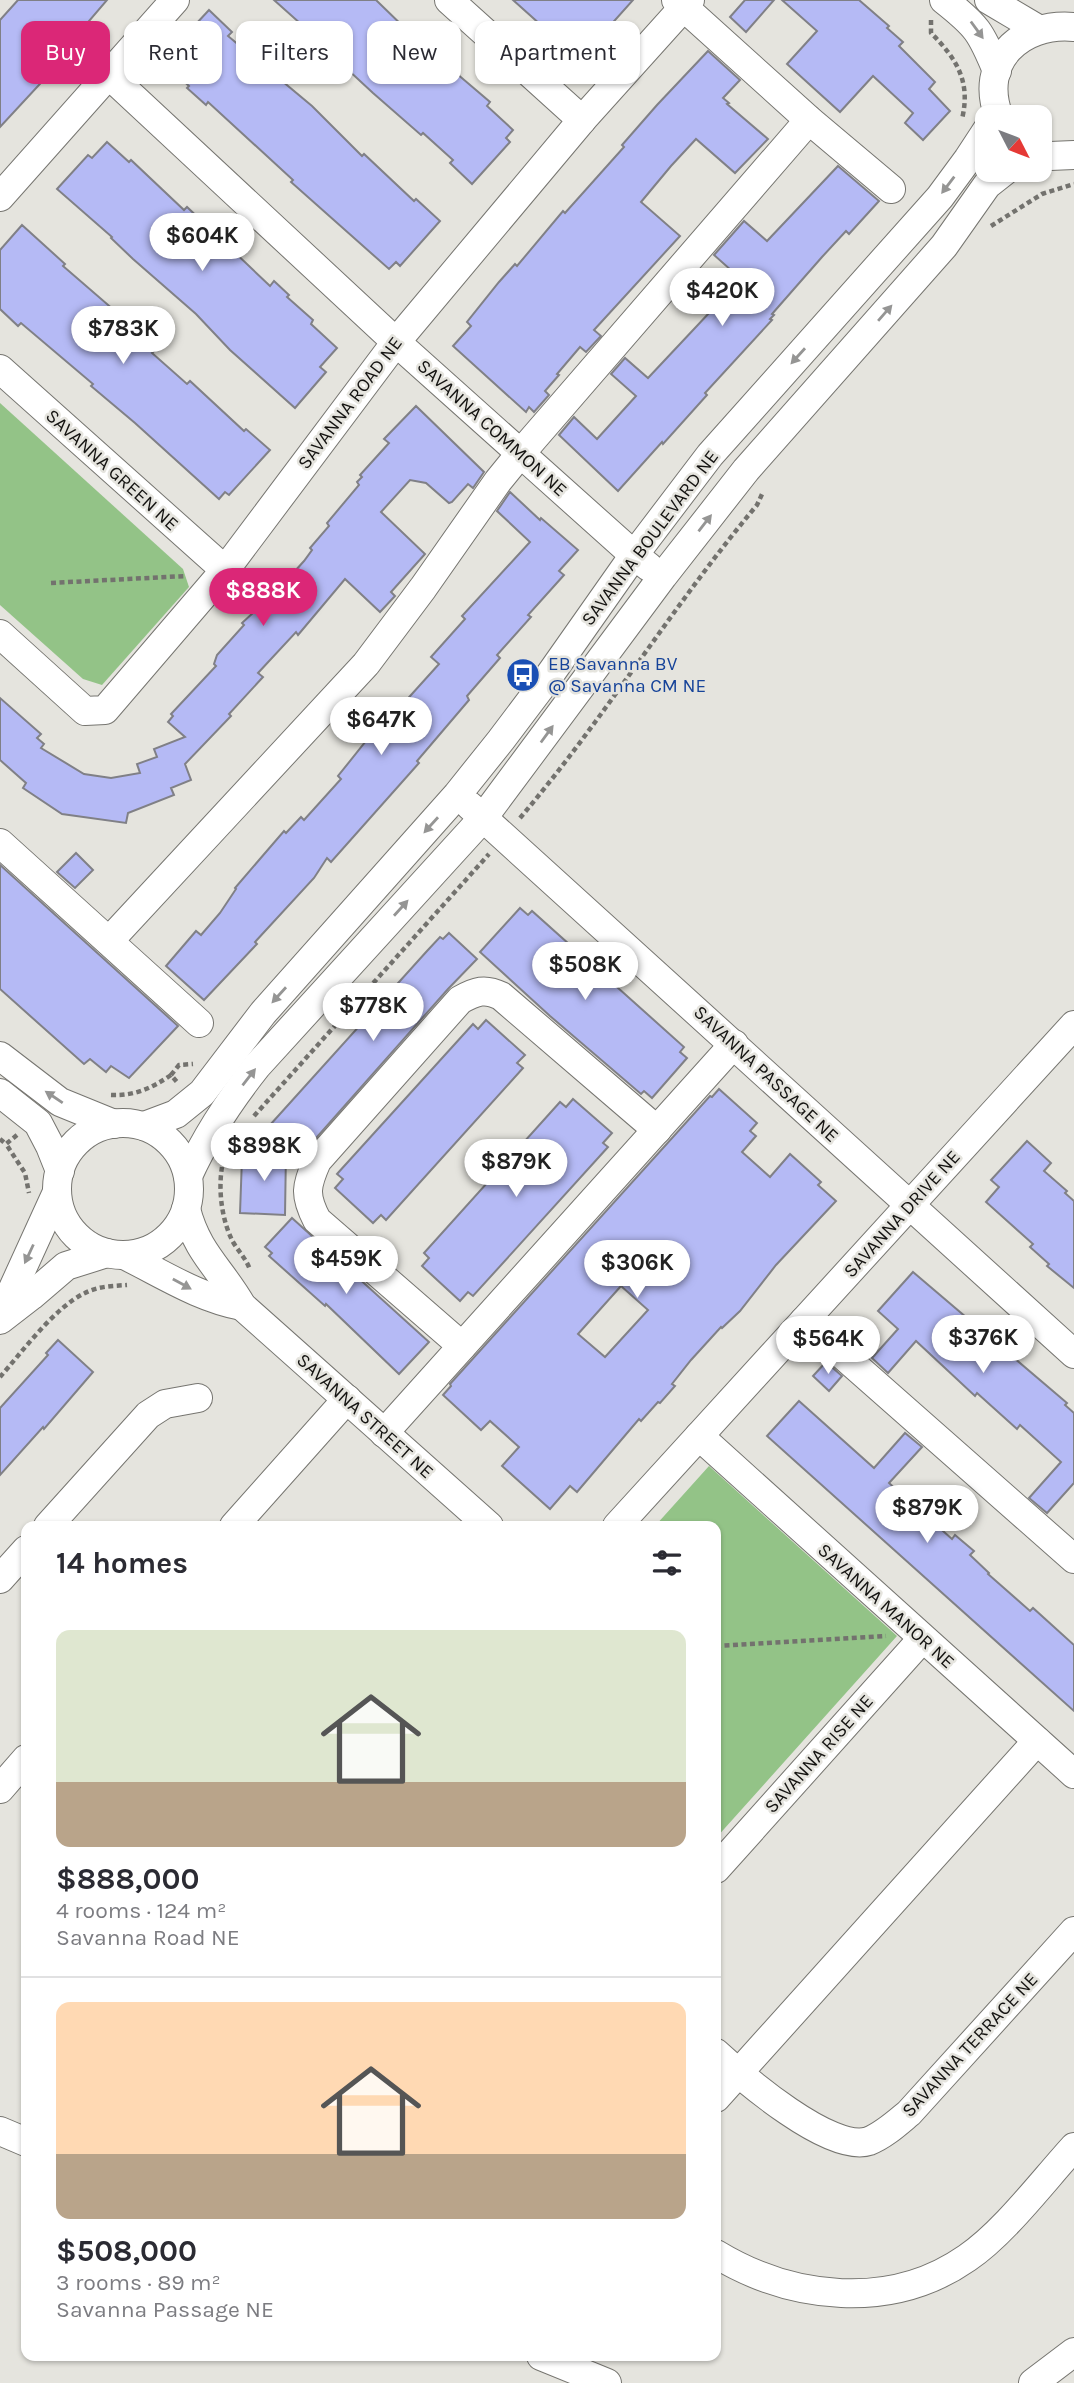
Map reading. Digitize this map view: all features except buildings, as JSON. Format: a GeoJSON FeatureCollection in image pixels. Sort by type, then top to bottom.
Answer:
{"type":"FeatureCollection","features":[{"type":"Feature","properties":{"kind":"street"},"geometry":{"type":"LineString","coordinates":[[110,74],[175,0]]}},
{"type":"Feature","properties":{"kind":"street"},"geometry":{"type":"LineString","coordinates":[[449,0],[582,120]]}},
{"type":"Feature","properties":{"kind":"street"},"geometry":{"type":"LineString","coordinates":[[944,0],[972,22],[983,37],[995,101]]}},
{"type":"Feature","properties":{"kind":"street"},"geometry":{"type":"LineString","coordinates":[[989,0],[1038,29]]}},
{"type":"Feature","properties":{"kind":"street"},"geometry":{"type":"LineString","coordinates":[[683,2],[809,120],[891,189]]}},
{"type":"Feature","properties":{"kind":"street","name":"SAVANNA ROAD NE"},"geometry":{"type":"LineString","coordinates":[[0,634],[85,711],[105,710],[225,570],[396,342],[683,2]]}},
{"type":"Feature","properties":{"kind":"street"},"geometry":{"type":"LineString","coordinates":[[995,101],[1003,57],[1013,45],[1024,35],[1038,29],[1056,25],[1074,27]]}},
{"type":"Feature","properties":{"kind":"street","name":"SAVANNA COMMON NE"},"geometry":{"type":"LineString","coordinates":[[110,76],[396,342],[634,555],[663,576]]}},
{"type":"Feature","properties":{"kind":"street"},"geometry":{"type":"LineString","coordinates":[[0,197],[101,84]]}},
{"type":"Feature","properties":{"kind":"street"},"geometry":{"type":"LineString","coordinates":[[109,941],[366,664],[498,481],[809,120]]}},
{"type":"Feature","properties":{"kind":"street","name":"SAVANNA BOULEVARD NE"},"geometry":{"type":"LineString","coordinates":[[144,1126],[176,1114],[194,1102],[263,1013],[457,795],[544,683],[634,555],[710,455],[940,197],[974,127]]}},
{"type":"Feature","properties":{"kind":"street","name":"SAVANNA BOULEVARD NE"},"geometry":{"type":"LineString","coordinates":[[188,1177],[200,1148],[257,1066],[483,818],[663,576],[746,470],[944,246],[992,182]]}},
{"type":"Feature","properties":{"kind":"street","name":"SAVANNA GREEN NE"},"geometry":{"type":"LineString","coordinates":[[0,369],[225,570]]}},
{"type":"Feature","properties":{"kind":"street","name":"SAVANNA PASSAGE NE"},"geometry":{"type":"LineString","coordinates":[[457,795],[1074,1354]]}},
{"type":"Feature","properties":{"kind":"street"},"geometry":{"type":"LineString","coordinates":[[0,843],[199,1023]]}},
{"type":"Feature","properties":{"kind":"street"},"geometry":{"type":"LineString","coordinates":[[462,1346],[317,1220],[308,1202],[307,1183],[317,1161],[460,999],[479,990],[492,991],[501,996],[657,1130]]}},
{"type":"Feature","properties":{"kind":"street","name":"SAVANNA DRIVE NE"},"geometry":{"type":"LineString","coordinates":[[622,1521],[1074,1025]]}},
{"type":"Feature","properties":{"kind":"street"},"geometry":{"type":"LineString","coordinates":[[384,1433],[734,1044]]}},
{"type":"Feature","properties":{"kind":"street"},"geometry":{"type":"LineString","coordinates":[[0,1056],[60,1102],[114,1124]]}},
{"type":"Feature","properties":{"kind":"street"},"geometry":{"type":"LineString","coordinates":[[0,1093],[37,1123],[51,1146],[61,1212],[72,1230],[88,1245],[116,1254]]}},
{"type":"Feature","properties":{"kind":"street"},"geometry":{"type":"LineString","coordinates":[[123,1122],[144,1126],[163,1136],[183,1161],[188,1177],[186,1209],[174,1230],[155,1246],[140,1252],[116,1254],[66,1266],[0,1318],[69,1151],[83,1136],[102,1126],[123,1122]]}},
{"type":"Feature","properties":{"kind":"street","name":"SAVANNA STREET NE"},"geometry":{"type":"LineString","coordinates":[[186,1209],[191,1230],[207,1259],[232,1288],[242,1306],[483,1521]]}},
{"type":"Feature","properties":{"kind":"street","name":"SAVANNA STREET NE"},"geometry":{"type":"LineString","coordinates":[[116,1254],[202,1295],[242,1306]]}},
{"type":"Feature","properties":{"kind":"street"},"geometry":{"type":"LineString","coordinates":[[804,1321],[1074,1559]]}},
{"type":"Feature","properties":{"kind":"street"},"geometry":{"type":"LineString","coordinates":[[53,1521],[148,1415],[165,1404],[198,1398]]}},
{"type":"Feature","properties":{"kind":"street"},"geometry":{"type":"LineString","coordinates":[[238,1521],[347,1399]]}},
{"type":"Feature","properties":{"kind":"street","name":"SAVANNA MANOR NE"},"geometry":{"type":"LineString","coordinates":[[699,1436],[910,1637],[1074,1774]]}},
{"type":"Feature","properties":{"kind":"street"},"geometry":{"type":"LineString","coordinates":[[0,1579],[21,1556]]}},
{"type":"Feature","properties":{"kind":"street","name":"SAVANNA RISE NE"},"geometry":{"type":"LineString","coordinates":[[721,1863],[910,1637]]}},
{"type":"Feature","properties":{"kind":"street"},"geometry":{"type":"LineString","coordinates":[[721,2092],[1037,1741]]}},
{"type":"Feature","properties":{"kind":"street"},"geometry":{"type":"LineString","coordinates":[[0,1789],[21,1765]]}},
{"type":"Feature","properties":{"kind":"street","name":"SAVANNA TERRACE NE"},"geometry":{"type":"LineString","coordinates":[[721,2058],[786,2111],[809,2125],[854,2143],[868,2141],[886,2131],[918,2105],[1074,1931]]}},
{"type":"Feature","properties":{"kind":"street"},"geometry":{"type":"LineString","coordinates":[[0,2132],[21,2140]]}},
{"type":"Feature","properties":{"kind":"street"},"geometry":{"type":"LineString","coordinates":[[721,2257],[768,2281],[814,2291],[859,2294],[899,2289],[938,2275],[968,2258],[998,2231],[1074,2147]]}},
{"type":"Feature","properties":{"kind":"street"},"geometry":{"type":"LineString","coordinates":[[1033,2383],[1074,2351]]}},
{"type":"Feature","properties":{"kind":"street"},"geometry":{"type":"LineString","coordinates":[[553,2361],[607,2383]]}},
{"type":"Feature","properties":{"kind":"path"},"geometry":{"type":"LineString","coordinates":[[931,33],[950,53],[961,74],[965,107],[974,127]]}},
{"type":"Feature","properties":{"kind":"path"},"geometry":{"type":"LineString","coordinates":[[983,231],[1042,194],[1074,184]]}},
{"type":"Feature","properties":{"kind":"path"},"geometry":{"type":"LineString","coordinates":[[248,1122],[504,837],[629,677],[757,505],[764,489]]}},
{"type":"Feature","properties":{"kind":"path"},"geometry":{"type":"LineString","coordinates":[[51,583],[188,576]]}},
{"type":"Feature","properties":{"kind":"path"},"geometry":{"type":"LineString","coordinates":[[109,1094],[123,1096],[140,1092],[156,1086],[171,1074],[179,1083]]}},
{"type":"Feature","properties":{"kind":"path"},"geometry":{"type":"LineString","coordinates":[[6,1144],[26,1128]]}},
{"type":"Feature","properties":{"kind":"path"},"geometry":{"type":"LineString","coordinates":[[0,1139],[25,1173],[29,1204]]}},
{"type":"Feature","properties":{"kind":"path"},"geometry":{"type":"LineString","coordinates":[[225,1155],[220,1179],[222,1203],[233,1241],[250,1267]]}},
{"type":"Feature","properties":{"kind":"path"},"geometry":{"type":"LineString","coordinates":[[0,1377],[56,1315],[85,1292],[105,1287],[138,1287]]}},
{"type":"Feature","properties":{"kind":"path"},"geometry":{"type":"LineString","coordinates":[[721,1646],[910,1637]]}},
{"type":"Feature","properties":{"kind":"green space"},"geometry":{"type":"Polygon","coordinates":[[[0,403],[183,569],[189,587],[102,685],[83,679],[0,605],[0,403]]]}},
{"type":"Feature","properties":{"kind":"green space"},"geometry":{"type":"Polygon","coordinates":[[[709,1466],[897,1636],[721,1832],[721,1521],[660,1521],[709,1466]]]}},
{"type":"Feature","properties":{"kind":"place","name":"EB Savanna BV @ Savanna CM NE"},"geometry":{"type":"Point","coordinates":[523,675]}}]}
